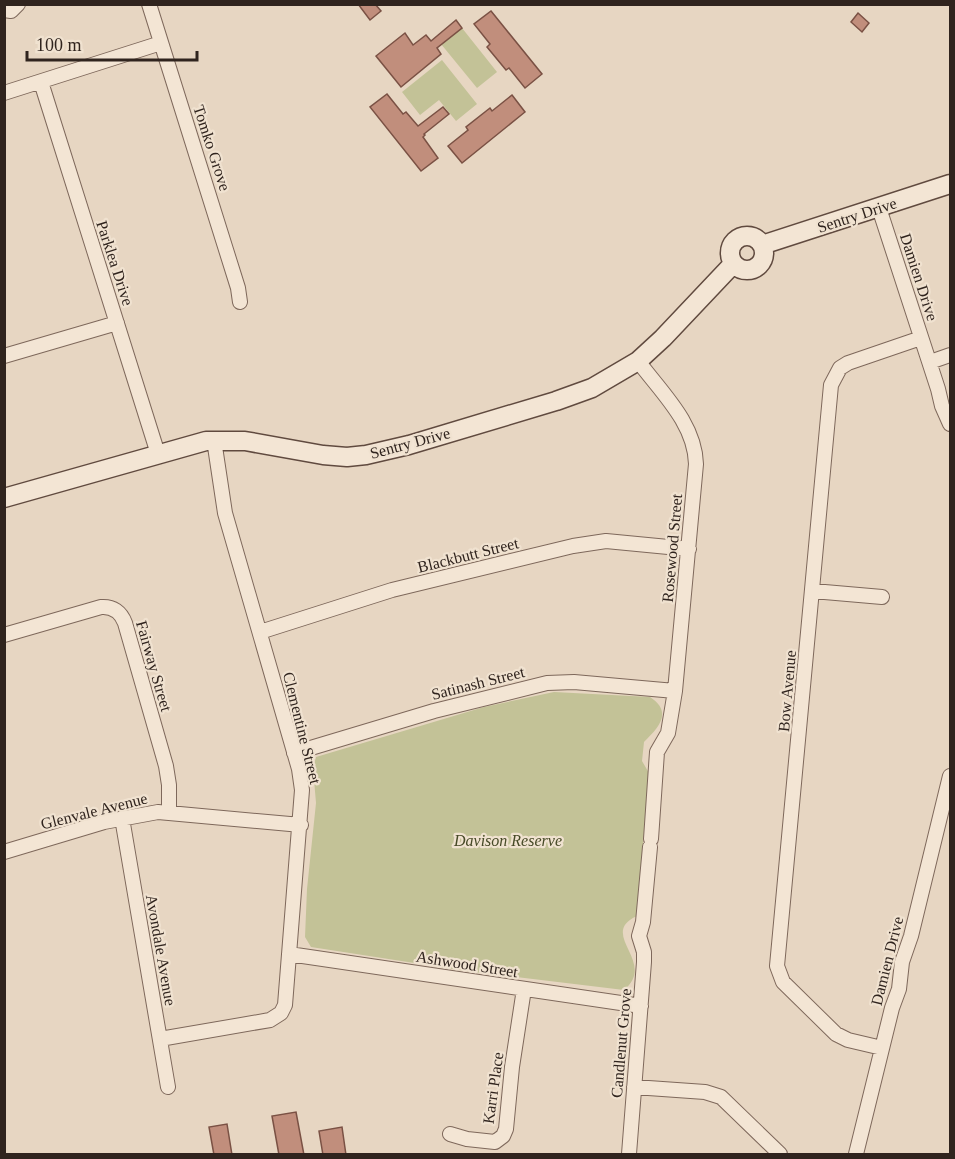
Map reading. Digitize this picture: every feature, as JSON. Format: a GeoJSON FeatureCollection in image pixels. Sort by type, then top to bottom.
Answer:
{"type":"FeatureCollection","features":[{"type":"Feature","properties":{"kind":"street"},"geometry":{"type":"LineString","coordinates":[[4,10],[11,11],[18,4]]}},
{"type":"Feature","properties":{"kind":"street","name":"Tomko Grove"},"geometry":{"type":"LineString","coordinates":[[149,4],[238,288],[240,303]]}},
{"type":"Feature","properties":{"kind":"street"},"geometry":{"type":"LineString","coordinates":[[4,93],[161,43]]}},
{"type":"Feature","properties":{"kind":"street","name":"Parklea Drive"},"geometry":{"type":"LineString","coordinates":[[41,82],[158,454]]}},
{"type":"Feature","properties":{"kind":"street","name":"Sentry Drive"},"geometry":{"type":"LineString","coordinates":[[4,498],[214,440],[245,441],[323,455],[347,457],[366,455],[409,445],[578,393],[607,381],[638,361],[663,338],[702,294],[733,264],[730,259],[731,246],[739,238],[754,237],[762,245],[951,184]]}},
{"type":"Feature","properties":{"kind":"street","name":"Damien Drive"},"geometry":{"type":"LineString","coordinates":[[879,208],[930,362],[942,406],[951,424]]}},
{"type":"Feature","properties":{"kind":"street"},"geometry":{"type":"LineString","coordinates":[[4,356],[117,323]]}},
{"type":"Feature","properties":{"kind":"street","name":"Bow Avenue"},"geometry":{"type":"LineString","coordinates":[[882,1048],[848,1040],[836,1034],[786,986],[778,972],[831,385],[840,368],[856,358],[921,338]]}},
{"type":"Feature","properties":{"kind":"street"},"geometry":{"type":"LineString","coordinates":[[930,362],[951,355]]}},
{"type":"Feature","properties":{"kind":"street","name":"Rosewood Street"},"geometry":{"type":"LineString","coordinates":[[638,361],[684,422],[695,447],[696,464],[675,691],[668,733],[657,752]]}},
{"type":"Feature","properties":{"kind":"street","name":"Clementine Street"},"geometry":{"type":"LineString","coordinates":[[160,1039],[270,1020],[278,1016],[285,1005],[302,790],[294,753],[225,513],[214,440]]}},
{"type":"Feature","properties":{"kind":"street","name":"Blackbutt Street"},"geometry":{"type":"LineString","coordinates":[[260,632],[392,590],[573,546],[606,541],[689,549]]}},
{"type":"Feature","properties":{"kind":"street"},"geometry":{"type":"LineString","coordinates":[[813,591],[882,597]]}},
{"type":"Feature","properties":{"kind":"street","name":"Fairway Street"},"geometry":{"type":"LineString","coordinates":[[4,635],[101,607],[112,608],[121,614],[126,623],[166,766],[170,785],[169,811]]}},
{"type":"Feature","properties":{"kind":"street","name":"Satinash Street"},"geometry":{"type":"LineString","coordinates":[[294,753],[434,711],[547,683],[574,682],[675,691]]}},
{"type":"Feature","properties":{"kind":"street","name":"Candlenut Grove"},"geometry":{"type":"LineString","coordinates":[[629,1155],[644,952],[639,936],[643,922],[657,752]]}},
{"type":"Feature","properties":{"kind":"street","name":"Damien Drive"},"geometry":{"type":"LineString","coordinates":[[856,1155],[899,988],[902,962],[911,936],[951,776]]}},
{"type":"Feature","properties":{"kind":"street","name":"Glenvale Avenue"},"geometry":{"type":"LineString","coordinates":[[4,852],[122,818],[169,811],[301,825]]}},
{"type":"Feature","properties":{"kind":"street","name":"Avondale Avenue"},"geometry":{"type":"LineString","coordinates":[[122,818],[168,1087]]}},
{"type":"Feature","properties":{"kind":"street","name":"Ashwood Street"},"geometry":{"type":"LineString","coordinates":[[289,954],[641,1006]]}},
{"type":"Feature","properties":{"kind":"street","name":"Karri Place"},"geometry":{"type":"LineString","coordinates":[[450,1134],[467,1140],[495,1142],[503,1136],[506,1129],[512,1067],[524,989]]}},
{"type":"Feature","properties":{"kind":"street"},"geometry":{"type":"LineString","coordinates":[[634,1087],[705,1092],[721,1097],[780,1155]]}},
{"type":"Feature","properties":{"kind":"green space"},"geometry":{"type":"Polygon","coordinates":[[[462,28],[497,72],[477,88],[441,44],[462,28]]]}},
{"type":"Feature","properties":{"kind":"green space"},"geometry":{"type":"Polygon","coordinates":[[[442,60],[477,104],[456,121],[439,100],[420,115],[402,92],[442,60]]]}},
{"type":"Feature","properties":{"kind":"green space","name":"Davison Reserve"},"geometry":{"type":"Polygon","coordinates":[[[554,692],[650,697],[661,708],[659,725],[644,742],[642,761],[649,773],[637,916],[626,923],[623,931],[635,969],[633,980],[624,990],[466,971],[311,947],[305,937],[307,889],[316,803],[313,768],[316,757],[484,707],[554,692]]]}},
{"type":"Feature","properties":{"kind":"building"},"geometry":{"type":"Polygon","coordinates":[[[358,4],[375,4],[381,11],[370,20],[358,4]]]}},
{"type":"Feature","properties":{"kind":"building"},"geometry":{"type":"Polygon","coordinates":[[[491,11],[542,74],[525,88],[509,68],[506,70],[487,47],[490,44],[474,24],[491,11]]]}},
{"type":"Feature","properties":{"kind":"building"},"geometry":{"type":"Polygon","coordinates":[[[858,13],[869,23],[862,32],[851,22],[858,13]]]}},
{"type":"Feature","properties":{"kind":"building"},"geometry":{"type":"Polygon","coordinates":[[[456,20],[462,28],[437,48],[441,54],[401,87],[376,56],[405,33],[413,45],[426,35],[431,41],[456,20]]]}},
{"type":"Feature","properties":{"kind":"building"},"geometry":{"type":"Polygon","coordinates":[[[387,94],[403,114],[406,112],[418,126],[443,107],[449,114],[424,134],[423,137],[438,158],[421,171],[370,107],[387,94]]]}},
{"type":"Feature","properties":{"kind":"building"},"geometry":{"type":"Polygon","coordinates":[[[512,95],[525,112],[462,163],[448,146],[468,130],[466,127],[490,108],[492,111],[512,95]]]}},
{"type":"Feature","properties":{"kind":"building"},"geometry":{"type":"Polygon","coordinates":[[[296,1112],[304,1155],[279,1155],[272,1116],[296,1112]]]}},
{"type":"Feature","properties":{"kind":"building"},"geometry":{"type":"Polygon","coordinates":[[[227,1124],[232,1155],[214,1155],[209,1127],[227,1124]]]}},
{"type":"Feature","properties":{"kind":"building"},"geometry":{"type":"Polygon","coordinates":[[[342,1127],[346,1155],[323,1155],[319,1131],[342,1127]]]}}]}
